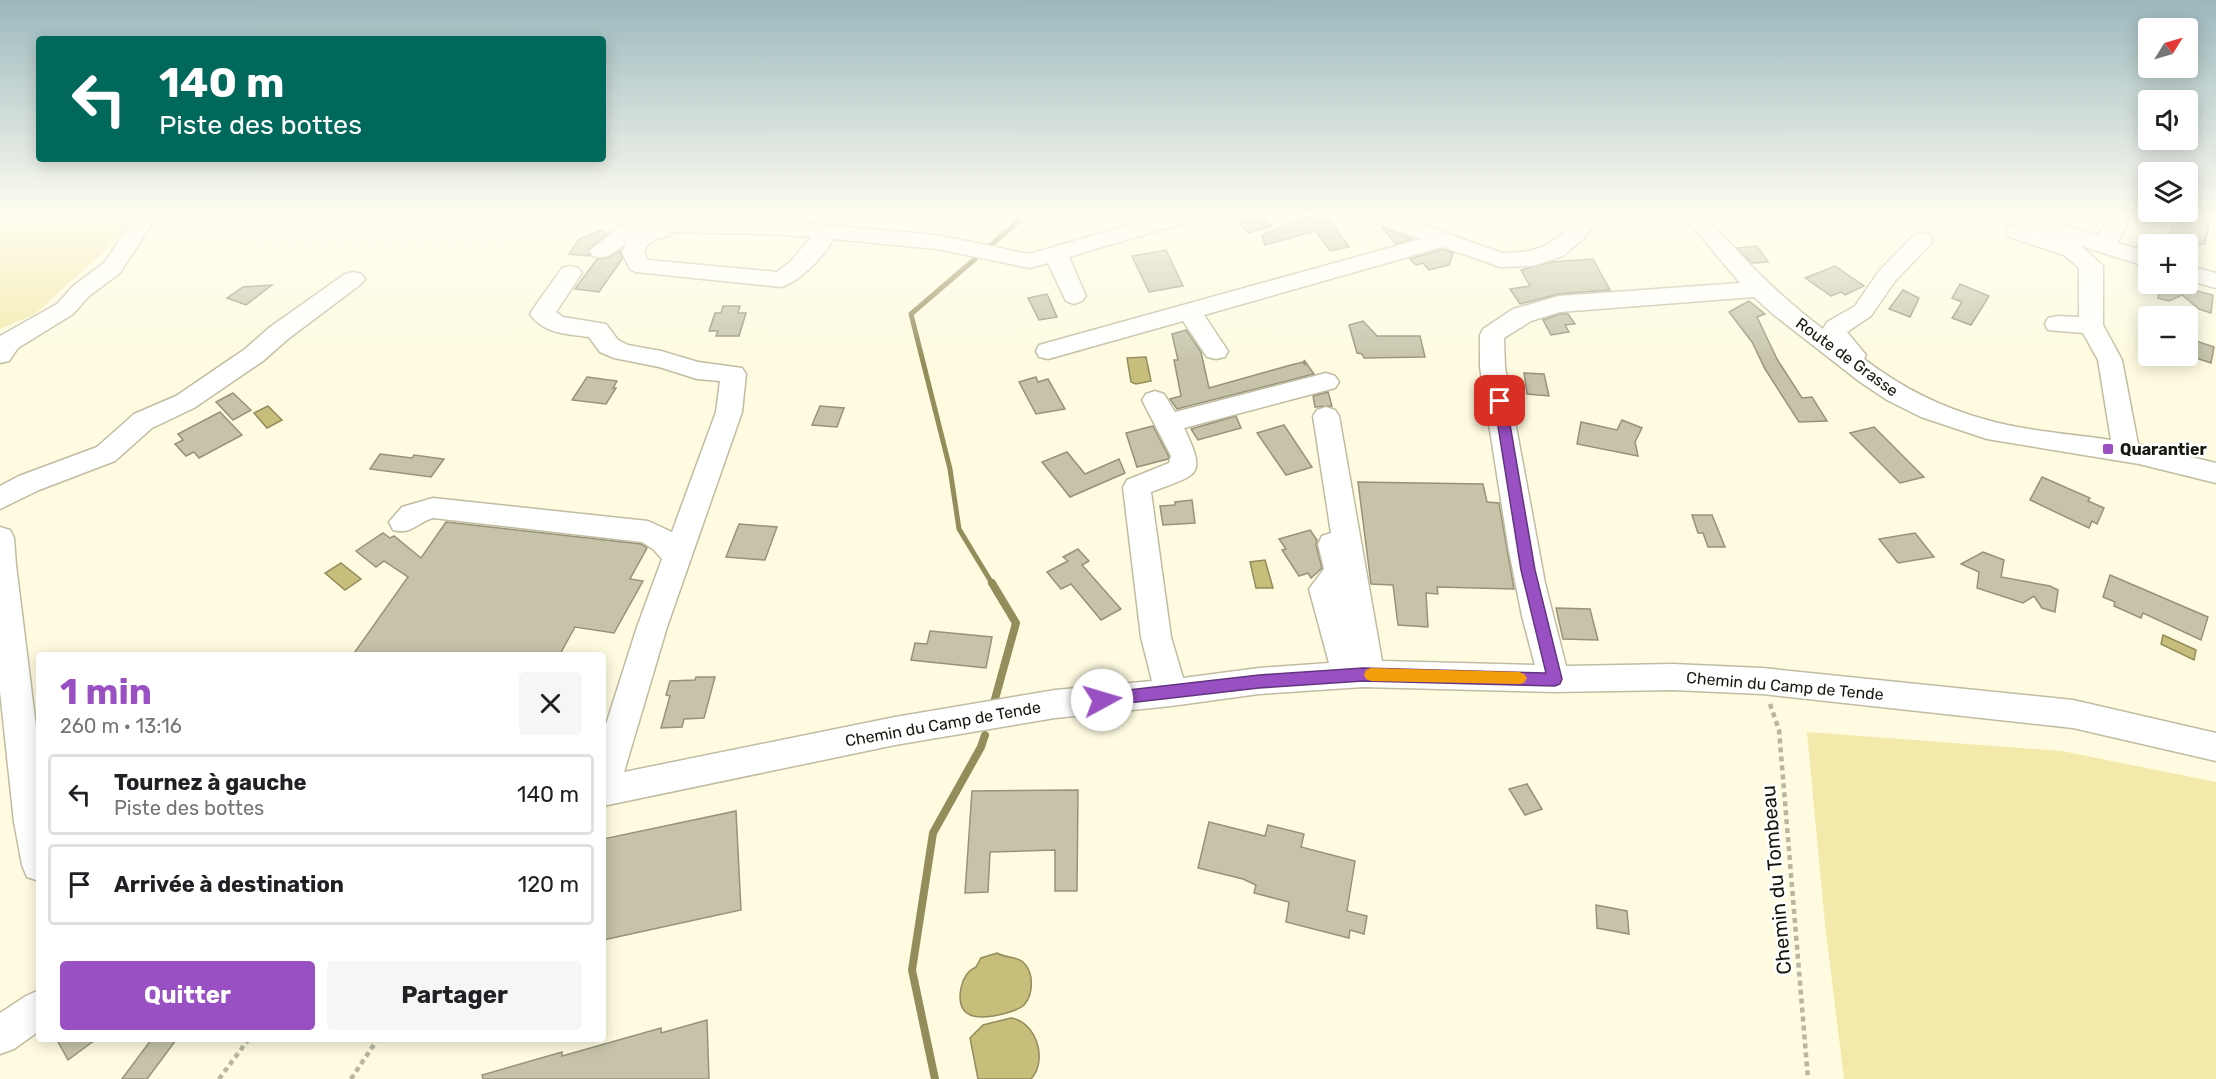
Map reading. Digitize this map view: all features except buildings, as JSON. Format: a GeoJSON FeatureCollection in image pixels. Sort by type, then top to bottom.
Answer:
{"type":"FeatureCollection","features":[{"type":"Feature","properties":{"kind":"street"},"geometry":{"type":"LineString","coordinates":[[0,355],[9,342],[65,309],[81,291],[115,263]]}},
{"type":"Feature","properties":{"kind":"street"},"geometry":{"type":"LineString","coordinates":[[638,263],[644,267],[781,280],[795,273],[802,263]]}},
{"type":"Feature","properties":{"kind":"street"},"geometry":{"type":"LineString","coordinates":[[1060,263],[1074,296]]}},
{"type":"Feature","properties":{"kind":"street"},"geometry":{"type":"LineString","coordinates":[[1048,351],[1359,263]]}},
{"type":"Feature","properties":{"kind":"street","name":"Route de Grasse"},"geometry":{"type":"LineString","coordinates":[[1736,263],[1758,289],[1869,376],[1896,394],[1958,422],[1988,430],[2126,452],[2216,473]]}},
{"type":"Feature","properties":{"kind":"street"},"geometry":{"type":"LineString","coordinates":[[1869,376],[1866,366],[1834,335],[1836,328],[1863,311],[1887,276],[1899,263]]}},
{"type":"Feature","properties":{"kind":"street"},"geometry":{"type":"LineString","coordinates":[[2088,263],[2091,266],[2091,325],[2110,360],[2126,452]]}},
{"type":"Feature","properties":{"kind":"street"},"geometry":{"type":"LineString","coordinates":[[570,273],[542,314],[556,324],[597,330],[609,346],[623,352],[661,359],[697,370],[733,374],[729,411],[680,546],[606,779]]}},
{"type":"Feature","properties":{"kind":"street"},"geometry":{"type":"LineString","coordinates":[[2198,275],[2216,281]]}},
{"type":"Feature","properties":{"kind":"street"},"geometry":{"type":"LineString","coordinates":[[0,499],[29,483],[106,454],[143,421],[185,402],[254,355],[279,333],[353,279]]}},
{"type":"Feature","properties":{"kind":"street"},"geometry":{"type":"LineString","coordinates":[[1555,679],[1528,570],[1500,401],[1489,351],[1492,335],[1503,325],[1522,315],[1559,304],[1758,289]]}},
{"type":"Feature","properties":{"kind":"street"},"geometry":{"type":"LineString","coordinates":[[1189,311],[1216,351]]}},
{"type":"Feature","properties":{"kind":"street"},"geometry":{"type":"LineString","coordinates":[[2057,324],[2091,325]]}},
{"type":"Feature","properties":{"kind":"street"},"geometry":{"type":"LineString","coordinates":[[1171,693],[1156,637],[1137,487],[1182,469],[1184,456],[1162,412],[1326,382]]}},
{"type":"Feature","properties":{"kind":"street"},"geometry":{"type":"LineString","coordinates":[[1326,416],[1358,675]]}},
{"type":"Feature","properties":{"kind":"street"},"geometry":{"type":"LineString","coordinates":[[480,500],[489,505],[671,528],[680,546]]}},
{"type":"Feature","properties":{"kind":"street"},"geometry":{"type":"LineString","coordinates":[[403,522],[412,514],[434,508],[648,532],[663,541],[680,546]]}},
{"type":"Feature","properties":{"kind":"street"},"geometry":{"type":"LineString","coordinates":[[0,538],[1,565],[30,822],[36,851]]}},
{"type":"Feature","properties":{"kind":"street"},"geometry":{"type":"LineString","coordinates":[[1331,539],[1339,572],[1324,590],[1358,675]]}},
{"type":"Feature","properties":{"kind":"street","name":"Chemin du Camp de Tende"},"geometry":{"type":"LineString","coordinates":[[606,787],[906,729],[1055,704],[1171,693],[1259,681],[1358,675],[1555,679],[1673,677],[1762,681],[2073,714],[2216,747]]}},
{"type":"Feature","properties":{"kind":"street"},"geometry":{"type":"LineString","coordinates":[[0,1035],[36,1011]]}},
{"type":"Feature","properties":{"kind":"path","name":"Chemin du Tombeau"},"geometry":{"type":"LineString","coordinates":[[1762,681],[1779,730],[1808,1079]]}},
{"type":"Feature","properties":{"kind":"path"},"geometry":{"type":"LineString","coordinates":[[219,1079],[247,1042]]}},
{"type":"Feature","properties":{"kind":"path"},"geometry":{"type":"LineString","coordinates":[[351,1079],[376,1042]]}},
{"type":"Feature","properties":{"kind":"shaded area"},"geometry":{"type":"Polygon","coordinates":[[[0,263],[91,263],[35,314],[0,329],[0,263]]]}},
{"type":"Feature","properties":{"kind":"shaded area"},"geometry":{"type":"Polygon","coordinates":[[[1146,357],[1151,381],[1136,384],[1131,382],[1127,358],[1146,357]]]}},
{"type":"Feature","properties":{"kind":"shaded area"},"geometry":{"type":"Polygon","coordinates":[[[268,406],[282,420],[267,428],[254,413],[268,406]]]}},
{"type":"Feature","properties":{"kind":"shaded area"},"geometry":{"type":"Polygon","coordinates":[[[1265,560],[1273,588],[1256,588],[1250,562],[1265,560]]]}},
{"type":"Feature","properties":{"kind":"shaded area"},"geometry":{"type":"Polygon","coordinates":[[[341,563],[361,579],[345,590],[325,573],[341,563]]]}},
{"type":"Feature","properties":{"kind":"shaded area"},"geometry":{"type":"Polygon","coordinates":[[[2163,635],[2196,650],[2194,660],[2161,644],[2163,635]]]}},
{"type":"Feature","properties":{"kind":"shaded area"},"geometry":{"type":"Polygon","coordinates":[[[1807,732],[2062,751],[2216,782],[2216,1079],[1844,1079],[1825,924],[1807,732]]]}},
{"type":"Feature","properties":{"kind":"shaded area"},"geometry":{"type":"Polygon","coordinates":[[[997,953],[1020,960],[1027,966],[1031,977],[1030,995],[1024,1005],[1014,1011],[985,1017],[971,1015],[965,1012],[960,999],[963,981],[981,958],[997,953]]]}},
{"type":"Feature","properties":{"kind":"shaded area"},"geometry":{"type":"Polygon","coordinates":[[[1011,1018],[1020,1021],[1033,1034],[1039,1053],[1036,1071],[1031,1079],[978,1079],[970,1038],[983,1025],[1011,1018]]]}},
{"type":"Feature","properties":{"kind":"waterway"},"geometry":{"type":"LineString","coordinates":[[970,263],[911,314],[950,469],[959,529],[993,585]]}},
{"type":"Feature","properties":{"kind":"waterway"},"geometry":{"type":"LineString","coordinates":[[992,583],[1016,623],[995,699]]}},
{"type":"Feature","properties":{"kind":"waterway"},"geometry":{"type":"LineString","coordinates":[[935,1079],[912,970],[933,833],[981,747],[985,735]]}},
{"type":"Feature","properties":{"kind":"slow traffic"},"geometry":{"type":"LineString","coordinates":[[1371,675],[1519,678]]}},
{"type":"Feature","properties":{"kind":"place","name":"Quarantier"},"geometry":{"type":"Point","coordinates":[2108,449]}},
{"type":"Feature","properties":{"kind":"route"},"geometry":{"type":"LineString","coordinates":[[1102,700],[1259,681],[1363,675],[1555,679],[1528,570],[1500,401]]}}]}
